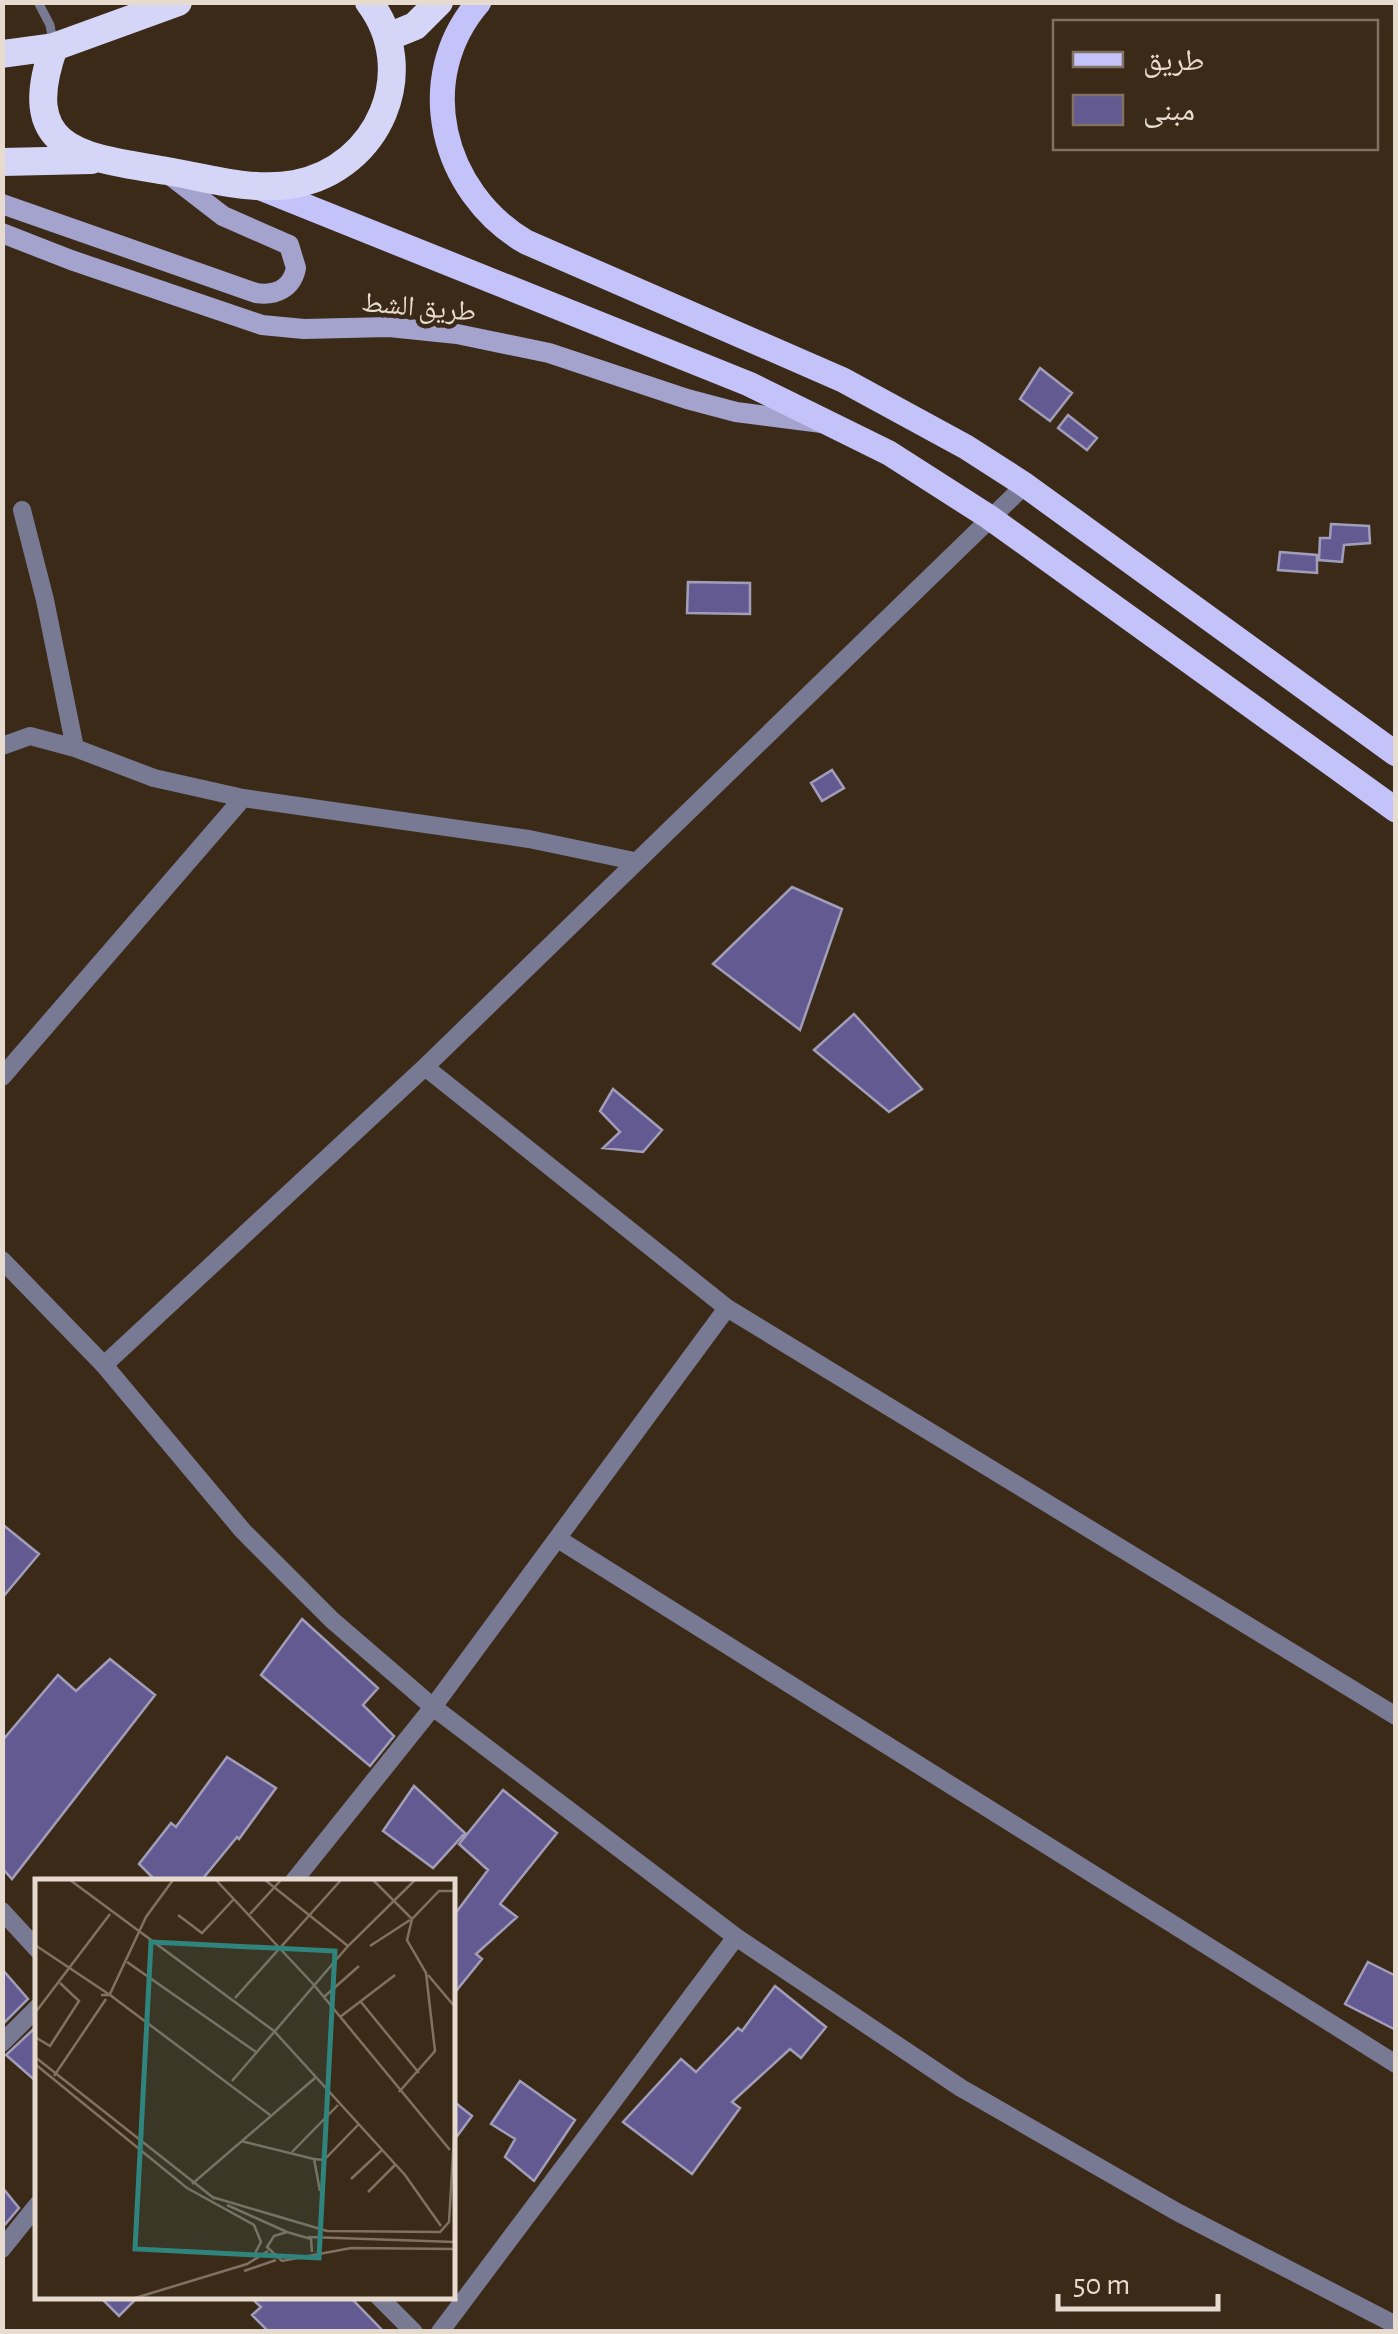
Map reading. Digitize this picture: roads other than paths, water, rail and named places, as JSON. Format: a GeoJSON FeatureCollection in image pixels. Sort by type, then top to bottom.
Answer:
{"type":"FeatureCollection","features":[{"type":"Feature","properties":{"kind":"highway"},"geometry":{"type":"LineString","coordinates":[[2,54],[54,47],[178,2]]}},
{"type":"Feature","properties":{"kind":"highway"},"geometry":{"type":"LineString","coordinates":[[2,162],[97,160],[253,186],[296,184],[316,178],[352,156],[367,141],[387,104],[394,68],[388,37],[368,2]]}},
{"type":"Feature","properties":{"kind":"highway"},"geometry":{"type":"LineString","coordinates":[[388,37],[415,26],[440,2]]}},
{"type":"Feature","properties":{"kind":"highway"},"geometry":{"type":"LineString","coordinates":[[54,47],[42,90],[48,122],[68,146],[97,160]]}},
{"type":"Feature","properties":{"kind":"main road"},"geometry":{"type":"LineString","coordinates":[[479,2],[460,28],[446,64],[442,83],[443,122],[454,162],[464,181],[505,230],[843,380],[966,447],[1025,485],[1396,754]]}},
{"type":"Feature","properties":{"kind":"main road"},"geometry":{"type":"LineString","coordinates":[[2,204],[256,293],[276,293],[290,283],[296,268],[288,244],[223,216],[164,171]]}},
{"type":"Feature","properties":{"kind":"main road"},"geometry":{"type":"LineString","coordinates":[[253,186],[749,384],[836,425],[923,473],[990,517],[1396,810]]}},
{"type":"Feature","properties":{"kind":"main road","name":"طريق الشط"},"geometry":{"type":"LineString","coordinates":[[2,233],[262,325],[457,334],[549,354],[736,412],[836,425]]}},
{"type":"Feature","properties":{"kind":"street"},"geometry":{"type":"LineString","coordinates":[[104,1365],[425,1067],[1025,485]]}},
{"type":"Feature","properties":{"kind":"street"},"geometry":{"type":"LineString","coordinates":[[22,510],[75,748]]}},
{"type":"Feature","properties":{"kind":"street"},"geometry":{"type":"LineString","coordinates":[[2,746],[30,736],[75,748],[154,778],[242,798],[530,839],[634,861]]}},
{"type":"Feature","properties":{"kind":"street"},"geometry":{"type":"LineString","coordinates":[[2,1077],[242,798]]}},
{"type":"Feature","properties":{"kind":"street"},"geometry":{"type":"LineString","coordinates":[[425,1067],[727,1308],[1396,1716]]}},
{"type":"Feature","properties":{"kind":"street"},"geometry":{"type":"LineString","coordinates":[[2,1260],[104,1365],[243,1530],[332,1620],[433,1707],[736,1937],[961,2088],[1177,2212],[1396,2325]]}},
{"type":"Feature","properties":{"kind":"street"},"geometry":{"type":"LineString","coordinates":[[295,1879],[433,1707],[727,1308]]}},
{"type":"Feature","properties":{"kind":"street"},"geometry":{"type":"LineString","coordinates":[[558,1539],[1396,2064]]}},
{"type":"Feature","properties":{"kind":"street"},"geometry":{"type":"LineString","coordinates":[[2,1911],[35,1947]]}},
{"type":"Feature","properties":{"kind":"street"},"geometry":{"type":"LineString","coordinates":[[440,2332],[736,1937]]}},
{"type":"Feature","properties":{"kind":"street"},"geometry":{"type":"LineString","coordinates":[[2,2042],[35,2010]]}},
{"type":"Feature","properties":{"kind":"street"},"geometry":{"type":"LineString","coordinates":[[2,2249],[35,2208]]}},
{"type":"Feature","properties":{"kind":"street"},"geometry":{"type":"LineString","coordinates":[[381,2299],[414,2332]]}},
{"type":"Feature","properties":{"kind":"lane"},"geometry":{"type":"LineString","coordinates":[[38,2],[50,25],[54,47]]}}]}
